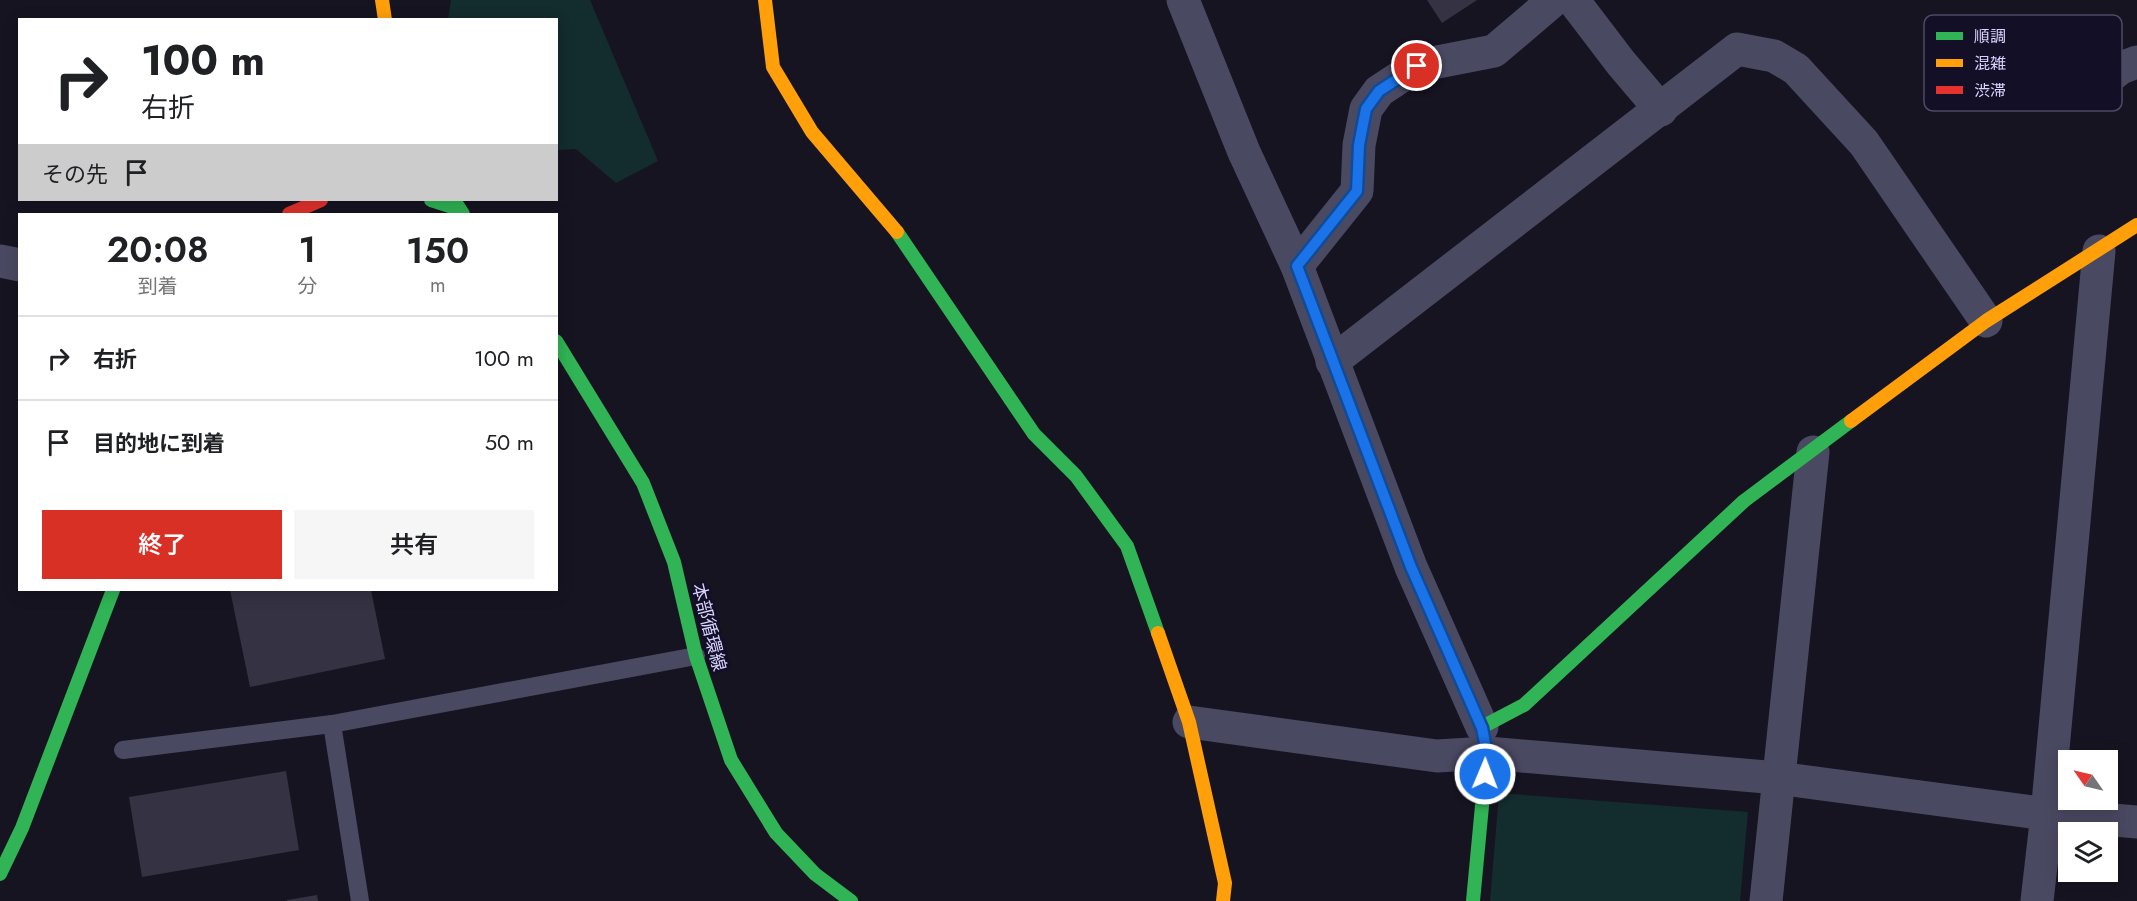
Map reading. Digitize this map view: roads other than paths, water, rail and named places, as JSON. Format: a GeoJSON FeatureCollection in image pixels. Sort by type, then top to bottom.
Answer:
{"type":"FeatureCollection","features":[{"type":"Feature","properties":{"kind":"street"},"geometry":{"type":"LineString","coordinates":[[382,0],[385,18]]}},
{"type":"Feature","properties":{"kind":"street"},"geometry":{"type":"LineString","coordinates":[[765,0],[773,67],[812,132],[904,240],[1034,434],[1076,476],[1127,546],[1189,722],[1225,883],[1223,901]]}},
{"type":"Feature","properties":{"kind":"street"},"geometry":{"type":"LineString","coordinates":[[1183,0],[1244,152],[1297,266],[1411,567],[1484,740],[1473,901]]}},
{"type":"Feature","properties":{"kind":"street"},"geometry":{"type":"LineString","coordinates":[[1297,266],[1357,191],[1359,145],[1366,109],[1379,91],[1417,66],[1494,51],[1554,0]]}},
{"type":"Feature","properties":{"kind":"street"},"geometry":{"type":"LineString","coordinates":[[1573,0],[1661,110]]}},
{"type":"Feature","properties":{"kind":"street"},"geometry":{"type":"LineString","coordinates":[[1332,362],[1737,49],[1773,56],[1796,69],[1864,143],[1986,321]]}},
{"type":"Feature","properties":{"kind":"street"},"geometry":{"type":"LineString","coordinates":[[2122,68],[2137,62]]}},
{"type":"Feature","properties":{"kind":"street"},"geometry":{"type":"LineString","coordinates":[[282,213],[292,201]]}},
{"type":"Feature","properties":{"kind":"street"},"geometry":{"type":"LineString","coordinates":[[291,213],[319,201]]}},
{"type":"Feature","properties":{"kind":"street"},"geometry":{"type":"LineString","coordinates":[[434,201],[459,208]]}},
{"type":"Feature","properties":{"kind":"street"},"geometry":{"type":"LineString","coordinates":[[1189,722],[1437,756],[1484,740],[1744,501],[1813,452],[1986,321],[2137,225]]}},
{"type":"Feature","properties":{"kind":"street"},"geometry":{"type":"LineString","coordinates":[[2037,901],[2099,250]]}},
{"type":"Feature","properties":{"kind":"street"},"geometry":{"type":"LineString","coordinates":[[0,261],[18,265]]}},
{"type":"Feature","properties":{"kind":"street","name":"本部循環線"},"geometry":{"type":"LineString","coordinates":[[558,344],[643,483],[674,562],[696,656],[732,760],[776,833],[815,873],[851,901]]}},
{"type":"Feature","properties":{"kind":"street"},"geometry":{"type":"LineString","coordinates":[[1766,901],[1813,452]]}},
{"type":"Feature","properties":{"kind":"street"},"geometry":{"type":"LineString","coordinates":[[0,874],[22,828],[113,591]]}},
{"type":"Feature","properties":{"kind":"street"},"geometry":{"type":"LineString","coordinates":[[1484,740],[2047,814],[2137,822]]}},
{"type":"Feature","properties":{"kind":"lane"},"geometry":{"type":"LineString","coordinates":[[123,750],[332,724],[696,656]]}},
{"type":"Feature","properties":{"kind":"lane"},"geometry":{"type":"LineString","coordinates":[[332,724],[360,901]]}}]}
